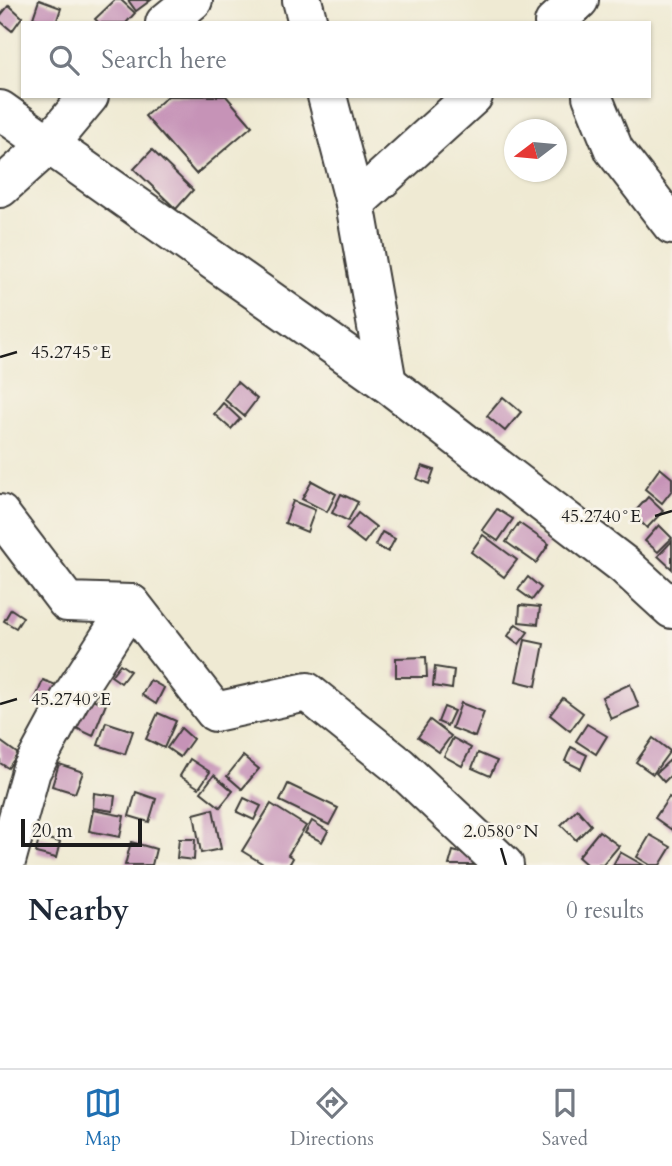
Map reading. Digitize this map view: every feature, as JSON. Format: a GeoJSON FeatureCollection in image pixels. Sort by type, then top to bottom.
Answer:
{"type":"FeatureCollection","features":[{"type":"Feature","properties":{"kind":"street"},"geometry":{"type":"LineString","coordinates":[[167,21],[193,0]]}},
{"type":"Feature","properties":{"kind":"street"},"geometry":{"type":"LineString","coordinates":[[302,0],[307,21]]}},
{"type":"Feature","properties":{"kind":"street"},"geometry":{"type":"LineString","coordinates":[[556,21],[579,0]]}},
{"type":"Feature","properties":{"kind":"street"},"geometry":{"type":"LineString","coordinates":[[587,0],[587,21]]}},
{"type":"Feature","properties":{"kind":"street"},"geometry":{"type":"LineString","coordinates":[[0,188],[48,145],[87,98]]}},
{"type":"Feature","properties":{"kind":"street"},"geometry":{"type":"LineString","coordinates":[[328,98],[355,203],[387,383]]}},
{"type":"Feature","properties":{"kind":"street"},"geometry":{"type":"LineString","coordinates":[[355,203],[471,98]]}},
{"type":"Feature","properties":{"kind":"street"},"geometry":{"type":"LineString","coordinates":[[593,98],[614,150],[672,225]]}},
{"type":"Feature","properties":{"kind":"street"},"geometry":{"type":"LineString","coordinates":[[0,110],[387,383],[624,565],[672,609]]}},
{"type":"Feature","properties":{"kind":"street"},"geometry":{"type":"LineString","coordinates":[[0,514],[67,602],[131,604]]}},
{"type":"Feature","properties":{"kind":"street"},"geometry":{"type":"LineString","coordinates":[[5,865],[31,771],[70,699],[131,604]]}},
{"type":"Feature","properties":{"kind":"street"},"geometry":{"type":"LineString","coordinates":[[131,604],[215,712],[307,692],[398,766],[504,865]]}},
{"type":"Feature","properties":{"kind":"building"},"geometry":{"type":"Polygon","coordinates":[[[39,0],[61,8],[57,21],[33,18],[39,0]]]}},
{"type":"Feature","properties":{"kind":"building"},"geometry":{"type":"Polygon","coordinates":[[[115,0],[121,0],[135,13],[128,21],[95,19],[115,0]]]}},
{"type":"Feature","properties":{"kind":"building"},"geometry":{"type":"Polygon","coordinates":[[[128,0],[151,0],[136,11],[128,0]]]}},
{"type":"Feature","properties":{"kind":"building"},"geometry":{"type":"Polygon","coordinates":[[[9,5],[22,17],[12,31],[0,21],[0,16],[9,5]]]}},
{"type":"Feature","properties":{"kind":"building"},"geometry":{"type":"Polygon","coordinates":[[[166,98],[228,98],[252,126],[196,174],[145,116],[166,98]]]}},
{"type":"Feature","properties":{"kind":"building"},"geometry":{"type":"Polygon","coordinates":[[[152,150],[193,190],[176,209],[134,169],[152,150]]]}},
{"type":"Feature","properties":{"kind":"building"},"geometry":{"type":"Polygon","coordinates":[[[237,382],[257,399],[244,416],[224,399],[237,382]]]}},
{"type":"Feature","properties":{"kind":"building"},"geometry":{"type":"Polygon","coordinates":[[[503,397],[521,412],[505,431],[487,416],[503,397]]]}},
{"type":"Feature","properties":{"kind":"building"},"geometry":{"type":"Polygon","coordinates":[[[223,403],[240,419],[231,429],[214,414],[223,403]]]}},
{"type":"Feature","properties":{"kind":"building"},"geometry":{"type":"Polygon","coordinates":[[[422,466],[434,470],[429,484],[417,479],[422,466]]]}},
{"type":"Feature","properties":{"kind":"building"},"geometry":{"type":"Polygon","coordinates":[[[660,468],[672,478],[672,490],[662,503],[645,489],[660,468]]]}},
{"type":"Feature","properties":{"kind":"building"},"geometry":{"type":"Polygon","coordinates":[[[312,481],[336,494],[327,512],[302,499],[312,481]]]}},
{"type":"Feature","properties":{"kind":"building"},"geometry":{"type":"Polygon","coordinates":[[[341,494],[358,502],[348,521],[332,513],[341,494]]]}},
{"type":"Feature","properties":{"kind":"building"},"geometry":{"type":"Polygon","coordinates":[[[648,497],[663,511],[647,528],[633,514],[648,497]]]}},
{"type":"Feature","properties":{"kind":"building"},"geometry":{"type":"Polygon","coordinates":[[[293,501],[315,510],[307,532],[285,523],[293,501]]]}},
{"type":"Feature","properties":{"kind":"building"},"geometry":{"type":"Polygon","coordinates":[[[497,509],[513,519],[498,541],[482,530],[497,509]]]}},
{"type":"Feature","properties":{"kind":"building"},"geometry":{"type":"Polygon","coordinates":[[[358,513],[376,527],[364,543],[346,529],[358,513]]]}},
{"type":"Feature","properties":{"kind":"building"},"geometry":{"type":"Polygon","coordinates":[[[519,523],[549,544],[536,563],[506,542],[519,523]]]}},
{"type":"Feature","properties":{"kind":"building"},"geometry":{"type":"Polygon","coordinates":[[[659,525],[672,538],[658,552],[645,541],[659,525]]]}},
{"type":"Feature","properties":{"kind":"building"},"geometry":{"type":"Polygon","coordinates":[[[382,532],[395,539],[388,552],[375,545],[382,532]]]}},
{"type":"Feature","properties":{"kind":"building"},"geometry":{"type":"Polygon","coordinates":[[[483,535],[517,560],[504,577],[471,552],[483,535]]]}},
{"type":"Feature","properties":{"kind":"building"},"geometry":{"type":"Polygon","coordinates":[[[672,541],[672,569],[658,556],[672,541]]]}},
{"type":"Feature","properties":{"kind":"building"},"geometry":{"type":"Polygon","coordinates":[[[528,577],[541,588],[532,600],[518,590],[528,577]]]}},
{"type":"Feature","properties":{"kind":"building"},"geometry":{"type":"Polygon","coordinates":[[[520,605],[540,607],[538,624],[519,622],[520,605]]]}},
{"type":"Feature","properties":{"kind":"building"},"geometry":{"type":"Polygon","coordinates":[[[11,609],[23,617],[16,628],[4,621],[11,609]]]}},
{"type":"Feature","properties":{"kind":"building"},"geometry":{"type":"Polygon","coordinates":[[[516,624],[528,632],[519,644],[508,636],[516,624]]]}},
{"type":"Feature","properties":{"kind":"building"},"geometry":{"type":"Polygon","coordinates":[[[525,640],[544,644],[536,686],[516,681],[525,640]]]}},
{"type":"Feature","properties":{"kind":"building"},"geometry":{"type":"Polygon","coordinates":[[[426,657],[427,677],[396,677],[396,658],[426,657]]]}},
{"type":"Feature","properties":{"kind":"building"},"geometry":{"type":"Polygon","coordinates":[[[120,664],[130,671],[121,683],[111,676],[120,664]]]}},
{"type":"Feature","properties":{"kind":"building"},"geometry":{"type":"Polygon","coordinates":[[[435,667],[454,670],[452,689],[433,686],[435,667]]]}},
{"type":"Feature","properties":{"kind":"building"},"geometry":{"type":"Polygon","coordinates":[[[43,680],[64,688],[55,712],[34,703],[43,680]]]}},
{"type":"Feature","properties":{"kind":"building"},"geometry":{"type":"Polygon","coordinates":[[[150,680],[164,688],[156,704],[142,695],[150,680]]]}},
{"type":"Feature","properties":{"kind":"building"},"geometry":{"type":"Polygon","coordinates":[[[630,684],[639,707],[611,719],[602,697],[630,684]]]}},
{"type":"Feature","properties":{"kind":"building"},"geometry":{"type":"Polygon","coordinates":[[[86,697],[106,704],[93,736],[74,727],[86,697]]]}},
{"type":"Feature","properties":{"kind":"building"},"geometry":{"type":"Polygon","coordinates":[[[563,698],[583,713],[570,731],[550,715],[563,698]]]}},
{"type":"Feature","properties":{"kind":"building"},"geometry":{"type":"Polygon","coordinates":[[[461,703],[484,712],[475,737],[452,728],[461,703]]]}},
{"type":"Feature","properties":{"kind":"building"},"geometry":{"type":"Polygon","coordinates":[[[444,707],[454,711],[447,726],[438,722],[444,707]]]}},
{"type":"Feature","properties":{"kind":"building"},"geometry":{"type":"Polygon","coordinates":[[[158,713],[176,721],[164,748],[146,739],[158,713]]]}},
{"type":"Feature","properties":{"kind":"building"},"geometry":{"type":"Polygon","coordinates":[[[430,720],[451,736],[439,752],[418,737],[430,720]]]}},
{"type":"Feature","properties":{"kind":"building"},"geometry":{"type":"Polygon","coordinates":[[[106,722],[133,731],[125,754],[98,745],[106,722]]]}},
{"type":"Feature","properties":{"kind":"building"},"geometry":{"type":"Polygon","coordinates":[[[587,724],[607,736],[596,754],[576,741],[587,724]]]}},
{"type":"Feature","properties":{"kind":"building"},"geometry":{"type":"Polygon","coordinates":[[[181,728],[193,739],[180,757],[167,748],[181,728]]]}},
{"type":"Feature","properties":{"kind":"building"},"geometry":{"type":"Polygon","coordinates":[[[453,738],[471,748],[462,766],[444,756],[453,738]]]}},
{"type":"Feature","properties":{"kind":"building"},"geometry":{"type":"Polygon","coordinates":[[[653,738],[670,751],[653,774],[636,762],[653,738]]]}},
{"type":"Feature","properties":{"kind":"building"},"geometry":{"type":"Polygon","coordinates":[[[0,741],[18,754],[8,768],[0,763],[0,741]]]}},
{"type":"Feature","properties":{"kind":"building"},"geometry":{"type":"Polygon","coordinates":[[[571,747],[587,755],[581,769],[565,761],[571,747]]]}},
{"type":"Feature","properties":{"kind":"building"},"geometry":{"type":"Polygon","coordinates":[[[478,753],[497,761],[490,776],[472,768],[478,753]]]}},
{"type":"Feature","properties":{"kind":"building"},"geometry":{"type":"Polygon","coordinates":[[[243,756],[259,769],[242,789],[227,776],[243,756]]]}},
{"type":"Feature","properties":{"kind":"building"},"geometry":{"type":"Polygon","coordinates":[[[190,759],[210,772],[199,788],[180,776],[190,759]]]}},
{"type":"Feature","properties":{"kind":"building"},"geometry":{"type":"Polygon","coordinates":[[[670,760],[672,774],[664,782],[656,773],[670,760]]]}},
{"type":"Feature","properties":{"kind":"building"},"geometry":{"type":"Polygon","coordinates":[[[59,764],[83,772],[75,793],[52,786],[59,764]]]}},
{"type":"Feature","properties":{"kind":"building"},"geometry":{"type":"Polygon","coordinates":[[[214,775],[233,791],[220,807],[201,792],[214,775]]]}},
{"type":"Feature","properties":{"kind":"building"},"geometry":{"type":"Polygon","coordinates":[[[288,784],[338,808],[329,825],[280,801],[288,784]]]}},
{"type":"Feature","properties":{"kind":"building"},"geometry":{"type":"Polygon","coordinates":[[[136,792],[156,799],[149,822],[129,816],[136,792]]]}},
{"type":"Feature","properties":{"kind":"building"},"geometry":{"type":"Polygon","coordinates":[[[94,793],[115,796],[113,811],[93,808],[94,793]]]}},
{"type":"Feature","properties":{"kind":"building"},"geometry":{"type":"Polygon","coordinates":[[[669,797],[672,799],[672,830],[655,818],[669,797]]]}},
{"type":"Feature","properties":{"kind":"building"},"geometry":{"type":"Polygon","coordinates":[[[244,798],[261,806],[254,820],[237,812],[244,798]]]}},
{"type":"Feature","properties":{"kind":"building"},"geometry":{"type":"Polygon","coordinates":[[[271,804],[306,826],[288,855],[293,858],[289,865],[265,865],[242,851],[271,804]]]}},
{"type":"Feature","properties":{"kind":"building"},"geometry":{"type":"Polygon","coordinates":[[[213,809],[221,849],[201,853],[194,814],[213,809]]]}},
{"type":"Feature","properties":{"kind":"building"},"geometry":{"type":"Polygon","coordinates":[[[577,809],[591,825],[576,840],[561,825],[577,809]]]}},
{"type":"Feature","properties":{"kind":"building"},"geometry":{"type":"Polygon","coordinates":[[[93,810],[124,816],[120,837],[89,831],[93,810]]]}},
{"type":"Feature","properties":{"kind":"building"},"geometry":{"type":"Polygon","coordinates":[[[312,821],[328,831],[322,842],[305,833],[312,821]]]}},
{"type":"Feature","properties":{"kind":"building"},"geometry":{"type":"Polygon","coordinates":[[[599,831],[619,846],[603,865],[587,865],[578,857],[599,831]]]}},
{"type":"Feature","properties":{"kind":"building"},"geometry":{"type":"Polygon","coordinates":[[[650,835],[671,847],[660,865],[650,865],[637,857],[650,835]]]}},
{"type":"Feature","properties":{"kind":"building"},"geometry":{"type":"Polygon","coordinates":[[[39,837],[60,842],[56,858],[36,853],[39,837]]]}},
{"type":"Feature","properties":{"kind":"building"},"geometry":{"type":"Polygon","coordinates":[[[179,839],[195,839],[194,860],[177,858],[179,839]]]}},
{"type":"Feature","properties":{"kind":"building"},"geometry":{"type":"Polygon","coordinates":[[[131,842],[156,849],[152,865],[125,865],[131,842]]]}},
{"type":"Feature","properties":{"kind":"building"},"geometry":{"type":"Polygon","coordinates":[[[453,851],[476,857],[475,865],[449,865],[453,851]]]}},
{"type":"Feature","properties":{"kind":"building"},"geometry":{"type":"Polygon","coordinates":[[[620,852],[643,865],[613,865],[620,852]]]}}]}
